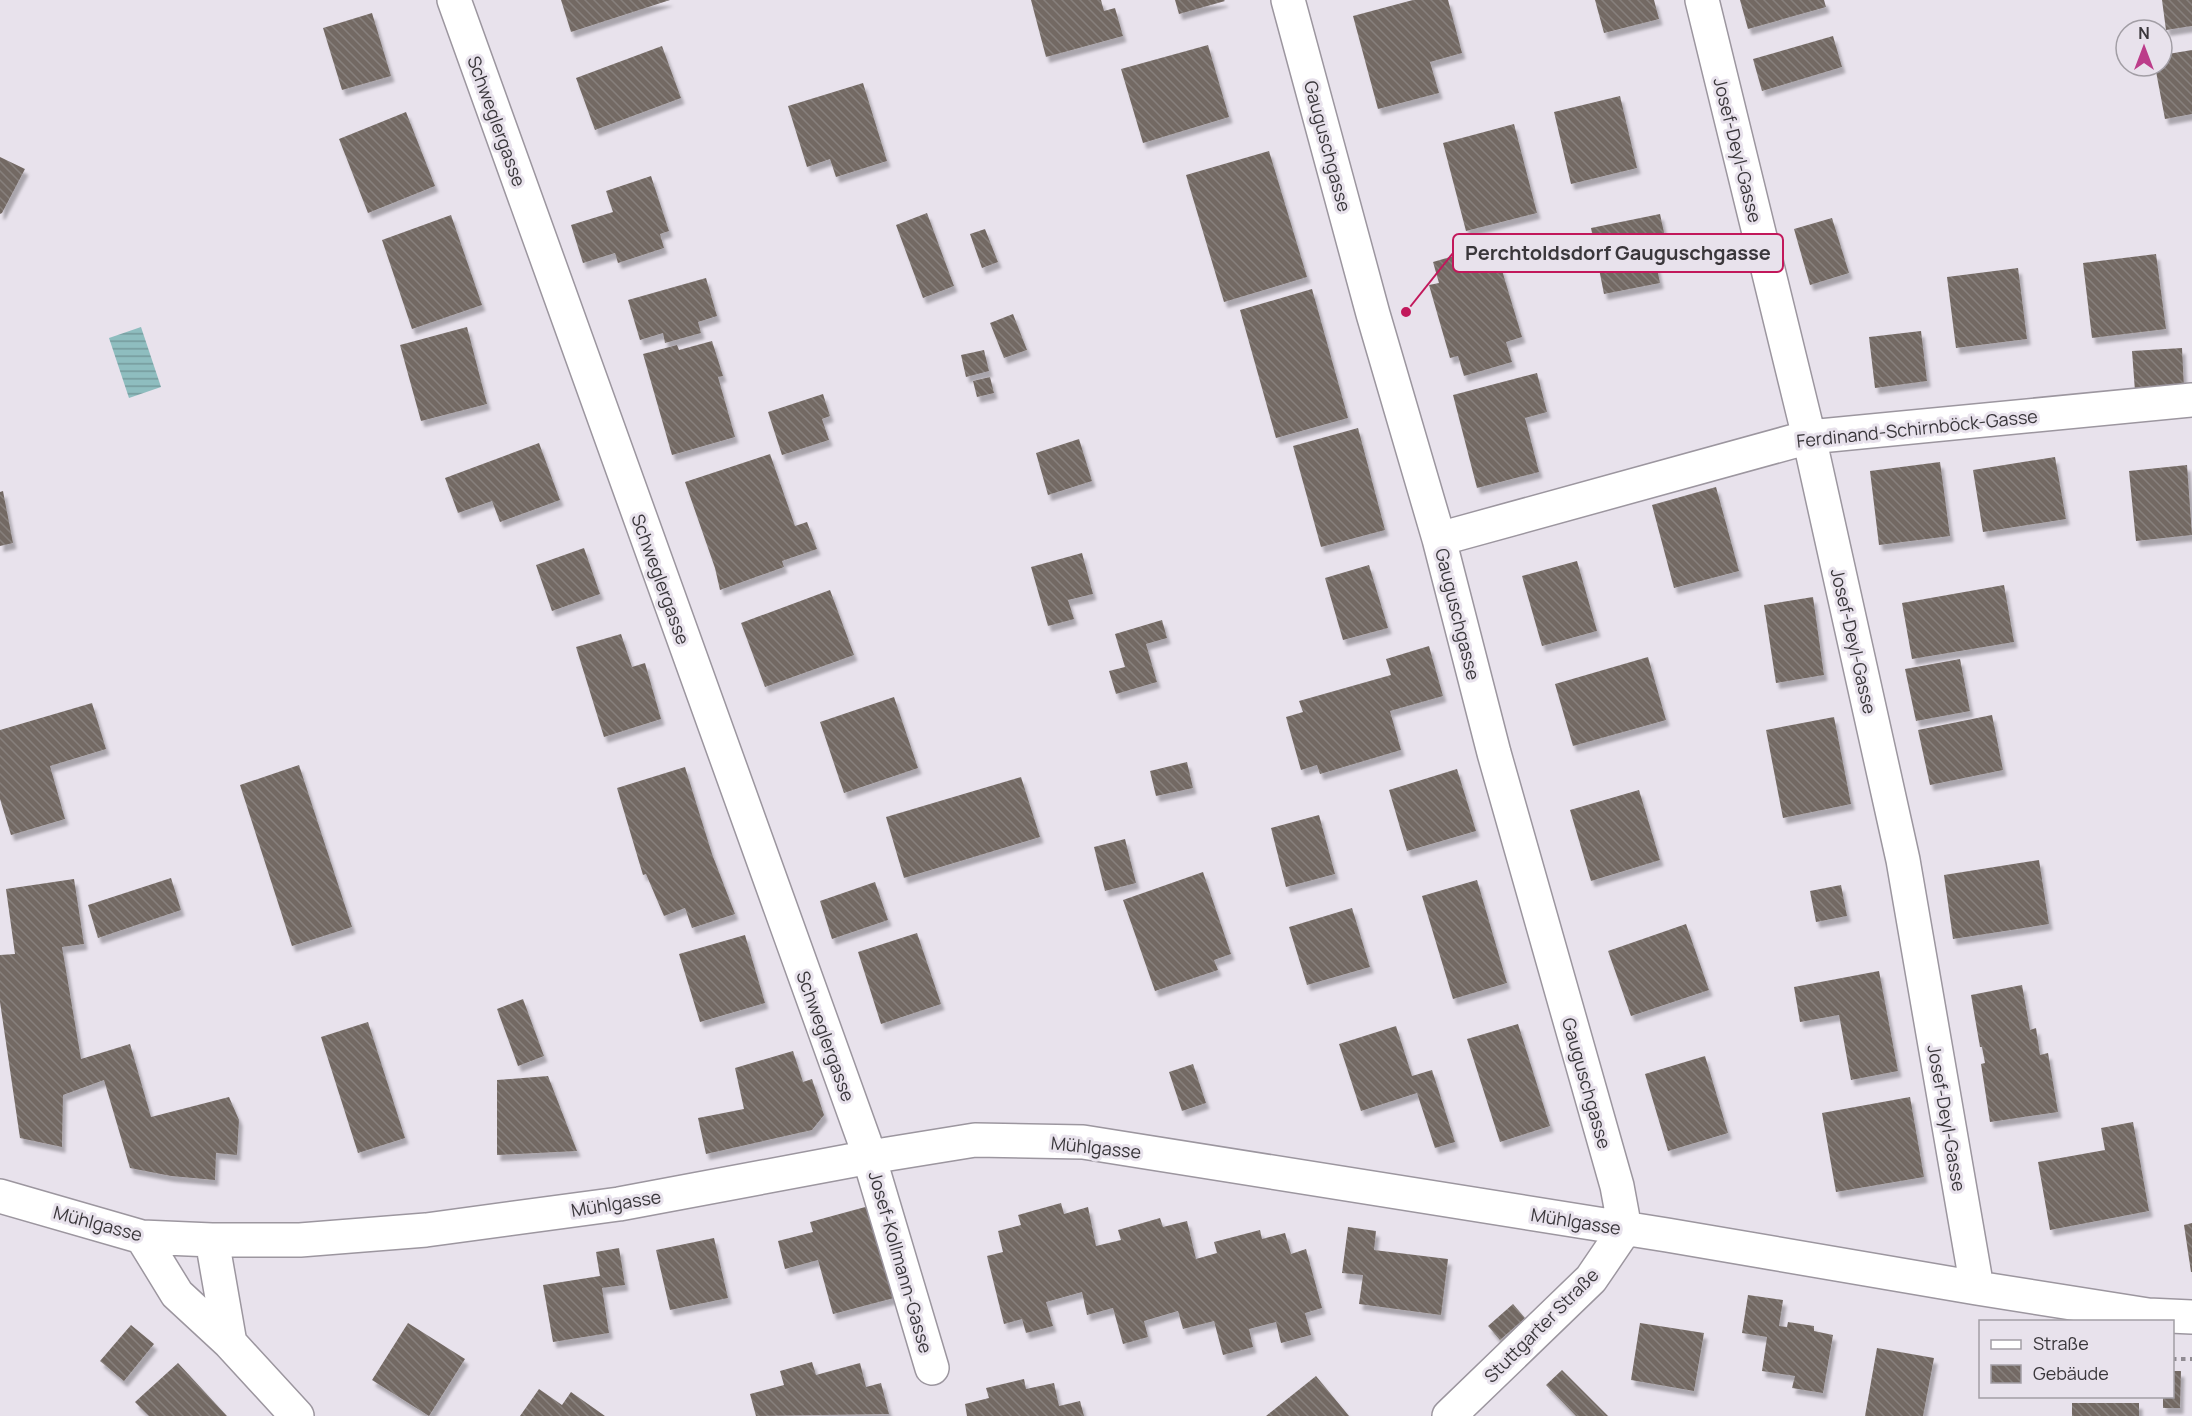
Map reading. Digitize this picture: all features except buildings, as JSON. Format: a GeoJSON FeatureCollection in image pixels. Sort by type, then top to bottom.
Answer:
{"type":"FeatureCollection","features":[{"type":"Feature","properties":{"kind":"street","name":"Schweglergasse"},"geometry":{"type":"LineString","coordinates":[[454,0],[870,1157]]}},
{"type":"Feature","properties":{"kind":"street","name":"Gauguschgasse"},"geometry":{"type":"LineString","coordinates":[[1288,0],[1373,314],[1438,539],[1494,753],[1617,1186],[1625,1229]]}},
{"type":"Feature","properties":{"kind":"street","name":"Josef-Deyl-Gasse"},"geometry":{"type":"LineString","coordinates":[[1702,0],[1809,437],[1903,860],[1977,1288]]}},
{"type":"Feature","properties":{"kind":"street","name":"Ferdinand-Schirnböck-Gasse"},"geometry":{"type":"LineString","coordinates":[[1438,539],[1809,437],[2192,400]]}},
{"type":"Feature","properties":{"kind":"street","name":"Mühlgasse"},"geometry":{"type":"LineString","coordinates":[[0,1196],[142,1237],[300,1240],[426,1230],[619,1204],[870,1157],[975,1140],[1083,1142],[2148,1315],[2192,1317]]}},
{"type":"Feature","properties":{"kind":"street","name":"Josef-Kollmann-Gasse"},"geometry":{"type":"LineString","coordinates":[[870,1157],[932,1368]]}},
{"type":"Feature","properties":{"kind":"street","name":"Stuttgarter Straße"},"geometry":{"type":"LineString","coordinates":[[1449,1416],[1591,1279],[1625,1229]]}},
{"type":"Feature","properties":{"kind":"street"},"geometry":{"type":"LineString","coordinates":[[142,1237],[177,1294],[230,1343],[297,1416]]}},
{"type":"Feature","properties":{"kind":"street"},"geometry":{"type":"LineString","coordinates":[[212,1240],[230,1343]]}},
{"type":"Feature","properties":{"kind":"path"},"geometry":{"type":"LineString","coordinates":[[2174,1359],[2192,1359]]}},
{"type":"Feature","properties":{"kind":"water"},"geometry":{"type":"Polygon","coordinates":[[[141,327],[161,387],[129,398],[109,338],[141,327]]]}},
{"type":"Feature","properties":{"kind":"place","name":"Perchtoldsdorf Gauguschgasse"},"geometry":{"type":"Point","coordinates":[1406,312]}}]}
